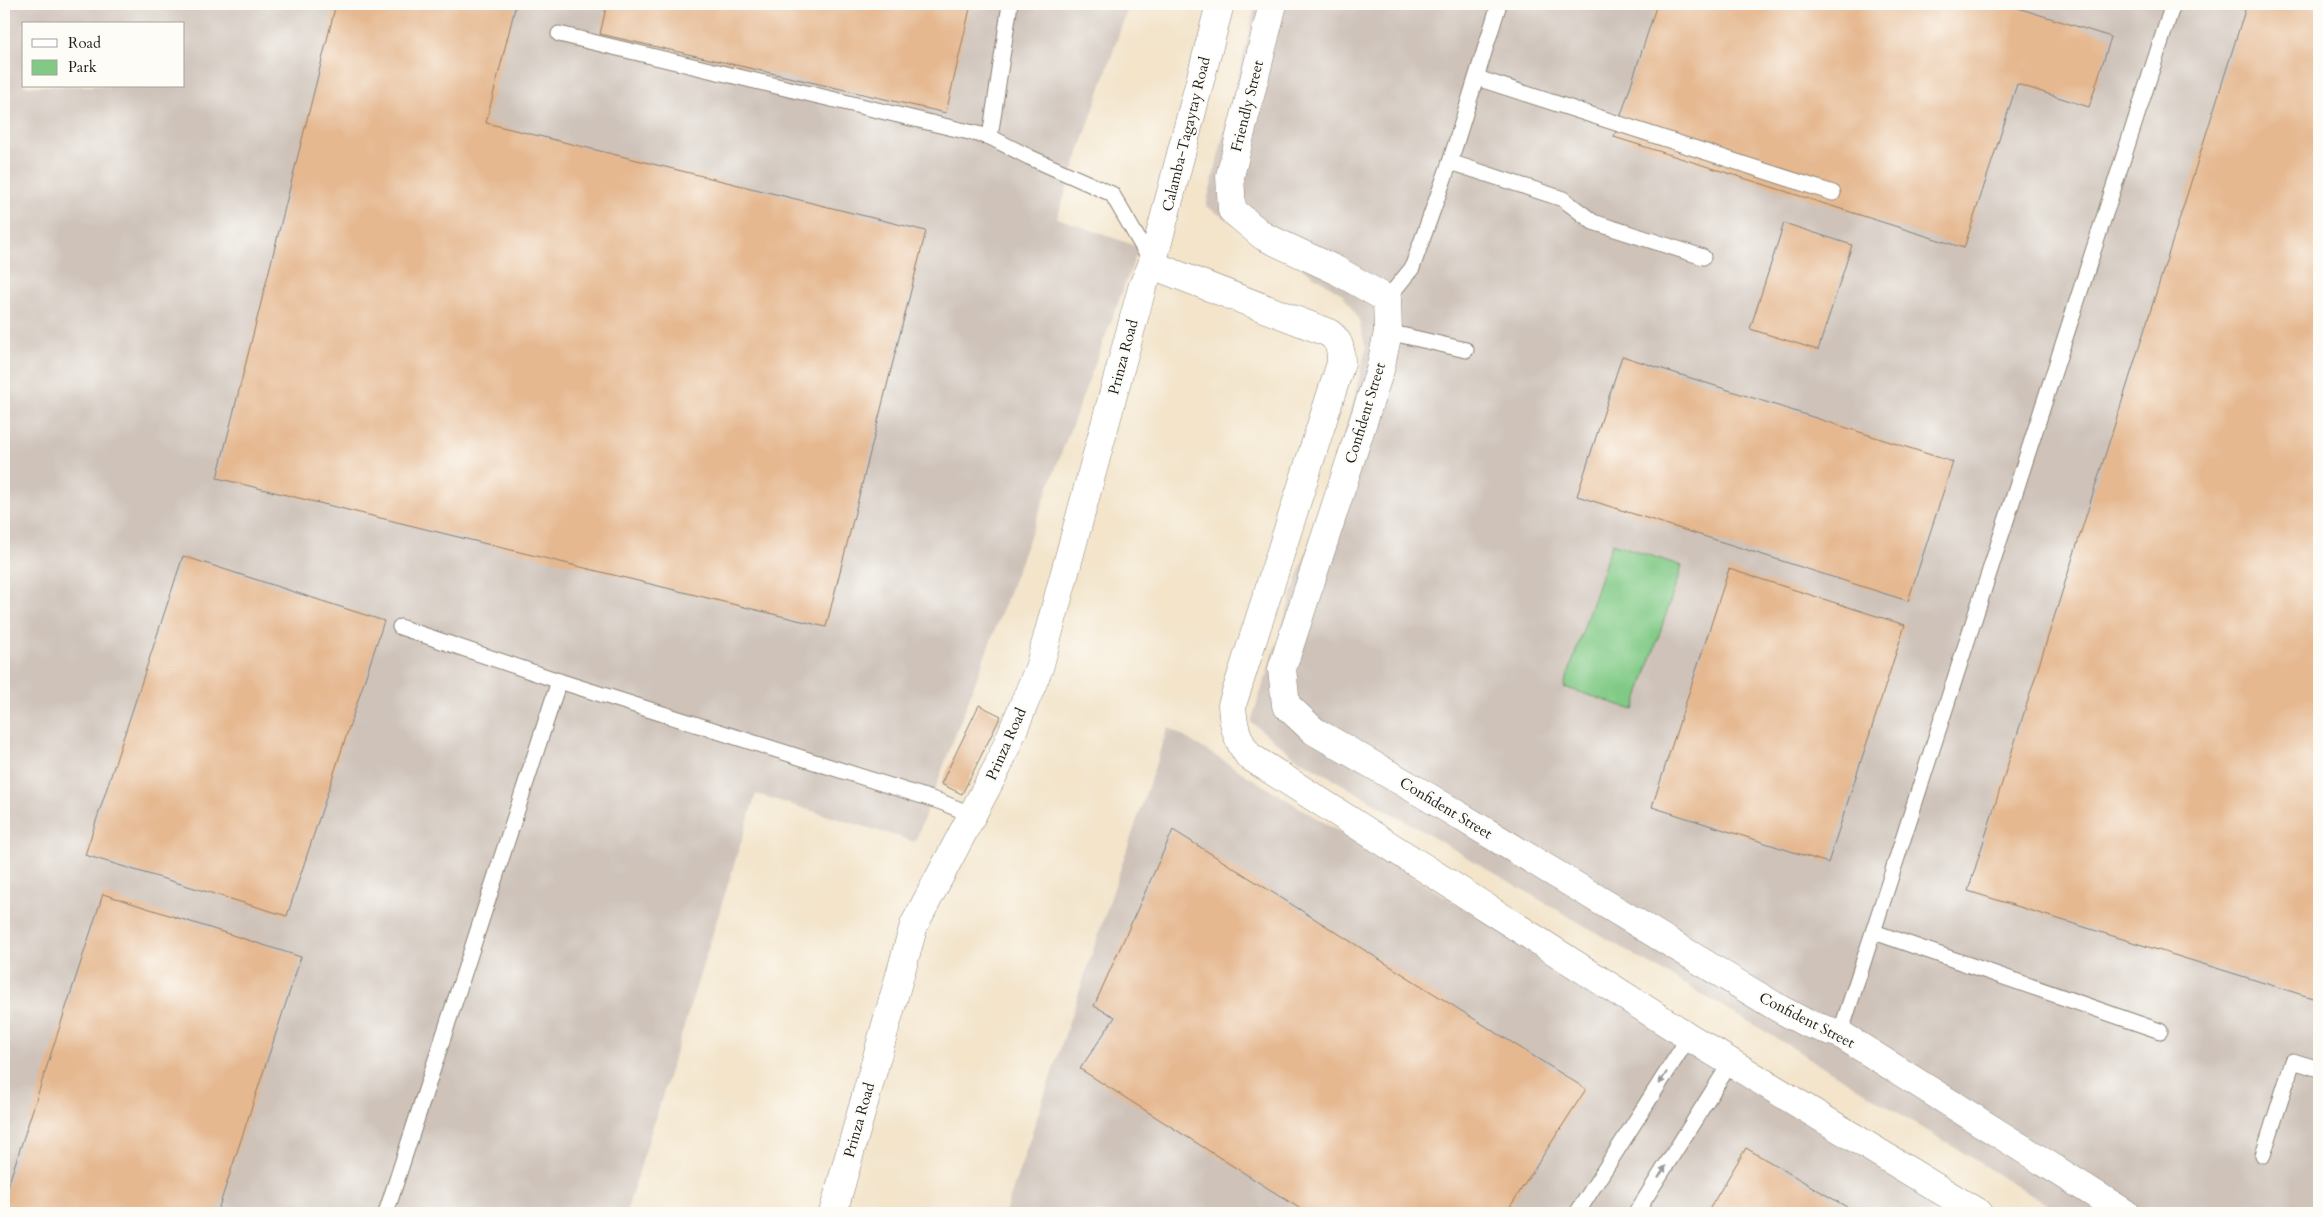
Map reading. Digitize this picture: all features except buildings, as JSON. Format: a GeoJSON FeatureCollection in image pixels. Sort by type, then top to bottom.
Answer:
{"type":"FeatureCollection","features":[{"type":"Feature","properties":{"kind":"street","name":"Calamba-Tagaytay Road"},"geometry":{"type":"LineString","coordinates":[[1152,265],[1220,4]]}},
{"type":"Feature","properties":{"kind":"street","name":"Friendly Street"},"geometry":{"type":"LineString","coordinates":[[1273,4],[1230,176],[1232,210],[1263,236],[1336,270],[1387,299]]}},
{"type":"Feature","properties":{"kind":"street","name":"Prinza Road"},"geometry":{"type":"LineString","coordinates":[[833,1213],[914,925],[998,766],[1038,668],[1142,288],[1152,265]]}},
{"type":"Feature","properties":{"kind":"street"},"geometry":{"type":"LineString","coordinates":[[1152,265],[1329,333],[1337,339],[1341,350],[1341,363],[1232,705],[1233,724],[1240,744],[1249,756],[1689,1037],[1978,1213]]}},
{"type":"Feature","properties":{"kind":"street","name":"Confident Street"},"geometry":{"type":"LineString","coordinates":[[1387,299],[1388,332],[1380,370],[1282,670],[1286,705],[1314,730],[1780,1009],[1806,1023],[1840,1034],[2125,1213]]}},
{"type":"Feature","properties":{"kind":"lane"},"geometry":{"type":"LineString","coordinates":[[990,137],[1010,4]]}},
{"type":"Feature","properties":{"kind":"lane"},"geometry":{"type":"LineString","coordinates":[[1387,299],[1412,268],[1450,162],[1499,4]]}},
{"type":"Feature","properties":{"kind":"lane"},"geometry":{"type":"LineString","coordinates":[[1840,1034],[2174,4]]}},
{"type":"Feature","properties":{"kind":"lane"},"geometry":{"type":"LineString","coordinates":[[559,34],[990,137],[1036,161],[1112,194],[1152,265]]}},
{"type":"Feature","properties":{"kind":"lane"},"geometry":{"type":"LineString","coordinates":[[1477,78],[1833,193]]}},
{"type":"Feature","properties":{"kind":"lane"},"geometry":{"type":"LineString","coordinates":[[1450,162],[1563,199],[1593,222],[1702,257]]}},
{"type":"Feature","properties":{"kind":"lane"},"geometry":{"type":"LineString","coordinates":[[1388,332],[1466,350]]}},
{"type":"Feature","properties":{"kind":"lane"},"geometry":{"type":"LineString","coordinates":[[400,627],[559,681],[940,802],[972,815]]}},
{"type":"Feature","properties":{"kind":"lane"},"geometry":{"type":"LineString","coordinates":[[386,1213],[559,681]]}},
{"type":"Feature","properties":{"kind":"lane"},"geometry":{"type":"LineString","coordinates":[[1874,932],[2160,1031]]}},
{"type":"Feature","properties":{"kind":"lane"},"geometry":{"type":"LineString","coordinates":[[1577,1213],[1689,1037]]}},
{"type":"Feature","properties":{"kind":"lane"},"geometry":{"type":"LineString","coordinates":[[2263,1155],[2293,1061],[2319,1069]]}},
{"type":"Feature","properties":{"kind":"lane"},"geometry":{"type":"LineString","coordinates":[[1636,1213],[1731,1062]]}},
{"type":"Feature","properties":{"kind":"shaded area"},"geometry":{"type":"Polygon","coordinates":[[[4,4],[1129,4],[1057,218],[1139,247],[915,842],[756,794],[626,1213],[4,1213],[4,4]]]}},
{"type":"Feature","properties":{"kind":"shaded area"},"geometry":{"type":"Polygon","coordinates":[[[1256,4],[2319,4],[2319,1213],[2061,1213],[1778,1039],[1294,756],[1251,722],[1351,412],[1366,348],[1358,318],[1342,294],[1206,206],[1256,4]]]}},
{"type":"Feature","properties":{"kind":"shaded area"},"geometry":{"type":"Polygon","coordinates":[[[1168,727],[1963,1213],[1005,1213],[1168,727]]]}},
{"type":"Feature","properties":{"kind":"green space"},"geometry":{"type":"Polygon","coordinates":[[[1612,543],[1682,566],[1634,710],[1564,687],[1612,543]]]}}]}
